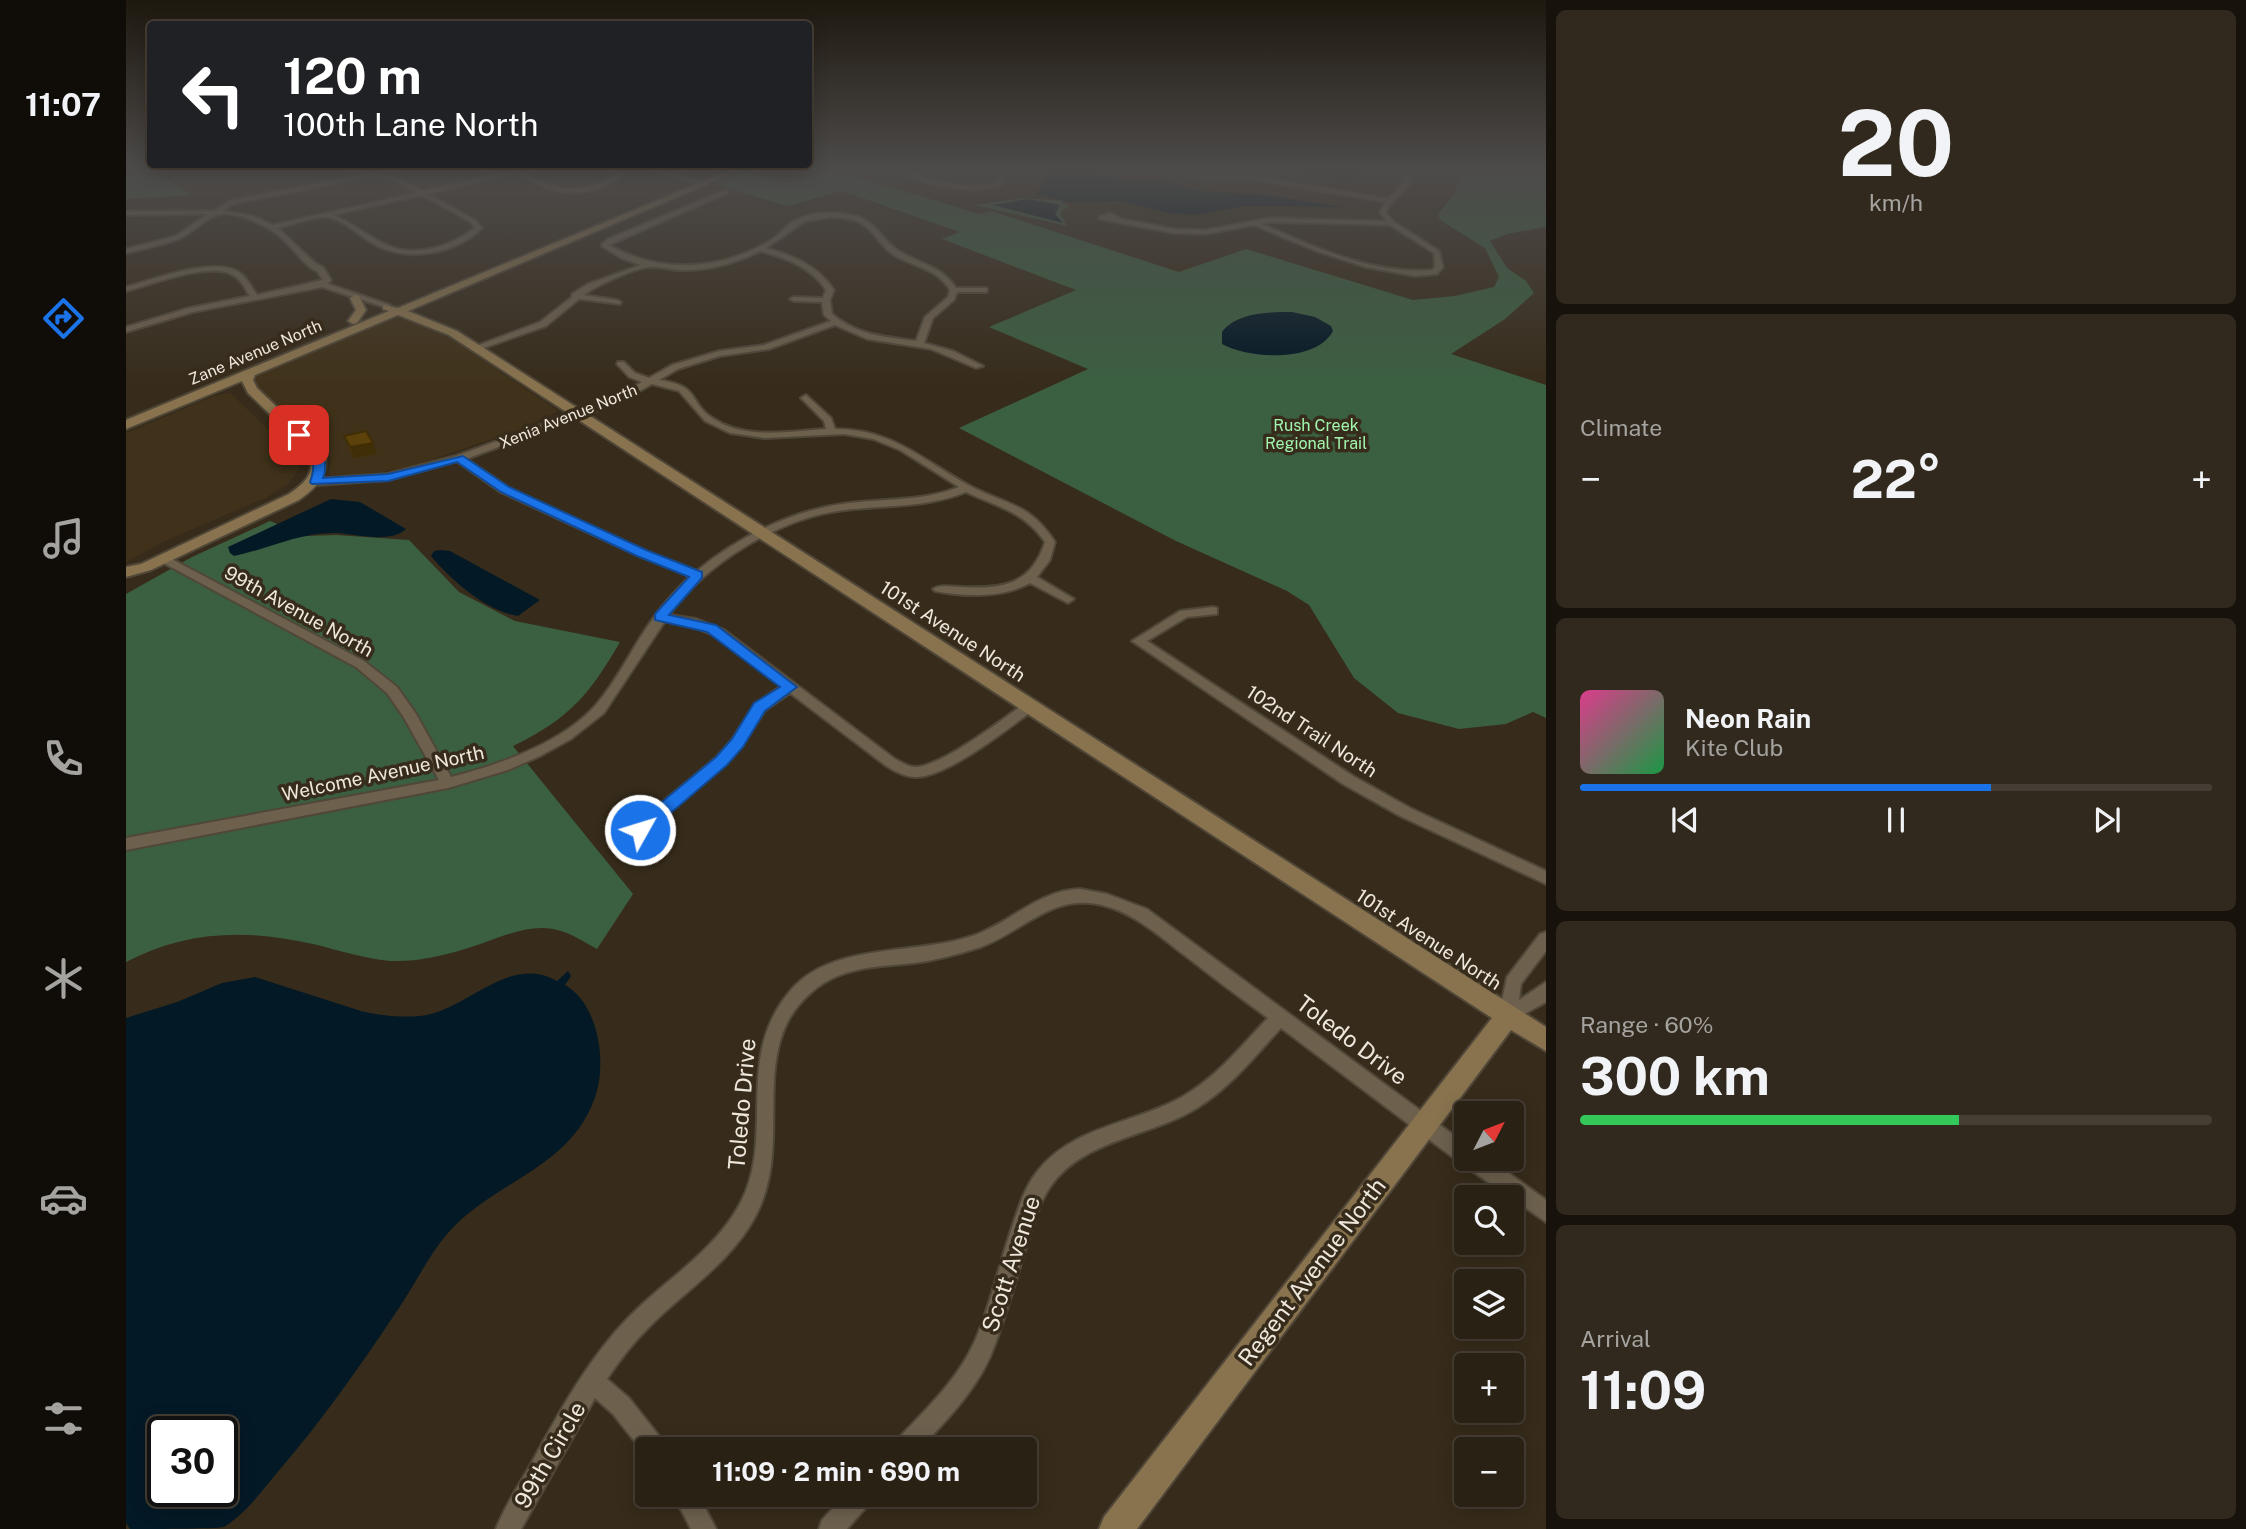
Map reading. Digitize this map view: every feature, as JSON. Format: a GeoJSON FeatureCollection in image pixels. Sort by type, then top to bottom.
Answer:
{"type":"FeatureCollection","features":[{"type":"Feature","properties":{"kind":"street"},"geometry":{"type":"LineString","coordinates":[[126,251],[162,241]]}},
{"type":"Feature","properties":{"kind":"street"},"geometry":{"type":"LineString","coordinates":[[289,241],[300,249],[314,268],[309,271],[315,282],[324,284]]}},
{"type":"Feature","properties":{"kind":"street"},"geometry":{"type":"LineString","coordinates":[[377,241],[387,248],[398,250],[442,247],[456,241]]}},
{"type":"Feature","properties":{"kind":"street"},"geometry":{"type":"LineString","coordinates":[[392,309],[555,241]]}},
{"type":"Feature","properties":{"kind":"street"},"geometry":{"type":"LineString","coordinates":[[610,241],[604,244],[607,248],[647,265],[671,270],[698,268],[761,249],[772,241]]}},
{"type":"Feature","properties":{"kind":"street"},"geometry":{"type":"LineString","coordinates":[[882,241],[895,253],[938,270],[949,279],[954,290],[951,298],[929,317],[919,344]]}},
{"type":"Feature","properties":{"kind":"street"},"geometry":{"type":"LineString","coordinates":[[1293,241],[1392,270],[1420,274],[1437,270],[1440,256],[1435,249],[1422,241]]}},
{"type":"Feature","properties":{"kind":"street"},"geometry":{"type":"LineString","coordinates":[[761,249],[783,255],[815,272],[830,290],[826,300],[828,314],[836,322],[862,336],[919,344],[979,366]]}},
{"type":"Feature","properties":{"kind":"street"},"geometry":{"type":"LineString","coordinates":[[475,348],[543,324],[591,286],[647,265]]}},
{"type":"Feature","properties":{"kind":"street"},"geometry":{"type":"LineString","coordinates":[[126,289],[193,273],[226,269],[238,274],[254,298]]}},
{"type":"Feature","properties":{"kind":"street"},"geometry":{"type":"LineString","coordinates":[[126,330],[192,310],[324,284]]}},
{"type":"Feature","properties":{"kind":"street","name":"101st Avenue North"},"geometry":{"type":"LineString","coordinates":[[324,284],[355,298],[434,323],[475,348],[1546,1040]]}},
{"type":"Feature","properties":{"kind":"street"},"geometry":{"type":"LineString","coordinates":[[954,290],[984,290]]}},
{"type":"Feature","properties":{"kind":"street"},"geometry":{"type":"LineString","coordinates":[[575,296],[617,302]]}},
{"type":"Feature","properties":{"kind":"street"},"geometry":{"type":"LineString","coordinates":[[353,321],[361,310],[355,298]]}},
{"type":"Feature","properties":{"kind":"street"},"geometry":{"type":"LineString","coordinates":[[794,299],[826,300]]}},
{"type":"Feature","properties":{"kind":"street","name":"Zane Avenue North"},"geometry":{"type":"LineString","coordinates":[[126,412],[353,321],[392,309]]}},
{"type":"Feature","properties":{"kind":"street","name":"Zane Avenue North"},"geometry":{"type":"LineString","coordinates":[[126,425],[392,309]]}},
{"type":"Feature","properties":{"kind":"street","name":"Xenia Avenue North"},"geometry":{"type":"LineString","coordinates":[[126,572],[146,567],[294,497],[316,482],[388,477],[459,458],[624,396],[664,372],[696,359],[766,347],[836,322]]}},
{"type":"Feature","properties":{"kind":"street"},"geometry":{"type":"LineString","coordinates":[[621,364],[626,373],[633,377],[677,386],[688,393],[704,416],[733,430],[755,435],[831,431],[889,440],[911,450],[966,488],[1033,520],[1049,542],[1047,561],[1032,579],[1007,588],[972,592],[939,589]]}},
{"type":"Feature","properties":{"kind":"street"},"geometry":{"type":"LineString","coordinates":[[250,373],[247,380],[252,390],[318,453],[321,468],[316,482]]}},
{"type":"Feature","properties":{"kind":"street"},"geometry":{"type":"LineString","coordinates":[[216,388],[252,390]]}},
{"type":"Feature","properties":{"kind":"street"},"geometry":{"type":"LineString","coordinates":[[806,398],[828,420],[831,431]]}},
{"type":"Feature","properties":{"kind":"street"},"geometry":{"type":"LineString","coordinates":[[459,458],[505,490],[641,553],[697,575]]}},
{"type":"Feature","properties":{"kind":"street","name":"Welcome Avenue North"},"geometry":{"type":"LineString","coordinates":[[126,844],[448,783],[514,763],[561,739],[597,712],[660,617],[697,575],[729,553],[812,514],[839,507],[919,502],[966,488]]}},
{"type":"Feature","properties":{"kind":"street"},"geometry":{"type":"LineString","coordinates":[[1044,533],[1058,532]]}},
{"type":"Feature","properties":{"kind":"street","name":"99th Avenue North"},"geometry":{"type":"LineString","coordinates":[[162,558],[360,664],[398,698],[448,783]]}},
{"type":"Feature","properties":{"kind":"street","name":"Xenia Avenue North"},"geometry":{"type":"LineString","coordinates":[[126,583],[140,575],[146,567]]}},
{"type":"Feature","properties":{"kind":"street"},"geometry":{"type":"LineString","coordinates":[[1032,579],[1068,598]]}},
{"type":"Feature","properties":{"kind":"street","name":"102nd Trail North"},"geometry":{"type":"LineString","coordinates":[[1213,611],[1184,614],[1138,641],[1191,681],[1348,780],[1405,812],[1546,878]]}},
{"type":"Feature","properties":{"kind":"street"},"geometry":{"type":"LineString","coordinates":[[660,617],[712,628],[890,762],[915,772],[932,768],[982,740],[1030,705]]}},
{"type":"Feature","properties":{"kind":"street"},"geometry":{"type":"LineString","coordinates":[[640,830],[722,761],[760,707],[790,687]]}},
{"type":"Feature","properties":{"kind":"street","name":"Toledo Drive"},"geometry":{"type":"LineString","coordinates":[[594,1382],[624,1338],[666,1297],[718,1253],[748,1209],[759,1188],[765,1165],[766,1072],[772,1030],[799,992],[829,971],[847,964],[914,956],[963,945],[1008,928],[1054,900],[1086,896],[1121,904],[1141,914],[1454,1146]]}},
{"type":"Feature","properties":{"kind":"street","name":"Regent Avenue North"},"geometry":{"type":"LineString","coordinates":[[1508,1015],[1514,982],[1546,939]]}},
{"type":"Feature","properties":{"kind":"street","name":"Regent Avenue North"},"geometry":{"type":"LineString","coordinates":[[1116,1529],[1508,1015],[1539,998],[1546,989]]}},
{"type":"Feature","properties":{"kind":"street","name":"Scott Avenue"},"geometry":{"type":"LineString","coordinates":[[915,1437],[962,1386],[984,1346],[1029,1206],[1036,1188],[1051,1168],[1074,1149],[1150,1122],[1190,1102],[1212,1087],[1280,1017]]}},
{"type":"Feature","properties":{"kind":"street"},"geometry":{"type":"LineString","coordinates":[[1489,1171],[1546,1212]]}},
{"type":"Feature","properties":{"kind":"street"},"geometry":{"type":"LineString","coordinates":[[594,1382],[621,1406],[646,1437]]}},
{"type":"Feature","properties":{"kind":"street","name":"99th Circle"},"geometry":{"type":"LineString","coordinates":[[508,1529],[552,1446],[594,1382]]}},
{"type":"Feature","properties":{"kind":"street"},"geometry":{"type":"LineString","coordinates":[[692,1507],[704,1529]]}},
{"type":"Feature","properties":{"kind":"street"},"geometry":{"type":"LineString","coordinates":[[831,1529],[851,1507]]}},
{"type":"Feature","properties":{"kind":"shaded area"},"geometry":{"type":"Polygon","coordinates":[[[398,318],[427,326],[452,339],[558,411],[519,430],[406,468],[361,475],[331,475],[331,461],[326,449],[252,382],[252,378],[386,320],[398,318]]]}},
{"type":"Feature","properties":{"kind":"shaded area"},"geometry":{"type":"Polygon","coordinates":[[[230,393],[297,457],[299,469],[288,484],[267,497],[163,542],[126,562],[126,433],[214,396],[230,393]]]}},
{"type":"Feature","properties":{"kind":"green space","name":"Rush Creek Regional Trail"},"geometry":{"type":"Polygon","coordinates":[[[948,241],[1085,241],[1179,272],[1246,249],[1413,300],[1455,296],[1494,287],[1499,277],[1485,248],[1474,241],[1490,241],[1507,268],[1526,281],[1534,293],[1505,319],[1451,354],[1546,385],[1546,718],[1533,712],[1506,724],[1459,729],[1398,713],[1354,678],[1309,605],[1287,591],[1176,541],[959,428],[1088,369],[989,327],[1076,290],[948,241]]]}},
{"type":"Feature","properties":{"kind":"green space"},"geometry":{"type":"Polygon","coordinates":[[[270,521],[306,536],[336,535],[409,540],[459,592],[515,621],[620,642],[588,691],[564,715],[513,746],[633,894],[597,949],[565,932],[542,928],[519,931],[438,956],[391,961],[289,939],[218,935],[171,944],[126,962],[126,594],[192,557],[270,521]]]}},
{"type":"Feature","properties":{"kind":"water"},"geometry":{"type":"Polygon","coordinates":[[[1292,312],[1315,317],[1331,326],[1333,331],[1312,349],[1281,355],[1248,353],[1222,344],[1222,332],[1236,320],[1254,314],[1292,312]]]}},
{"type":"Feature","properties":{"kind":"water"},"geometry":{"type":"Polygon","coordinates":[[[331,499],[360,502],[406,529],[399,534],[382,537],[323,533],[234,556],[230,553],[228,547],[331,499]]]}},
{"type":"Feature","properties":{"kind":"water"},"geometry":{"type":"Polygon","coordinates":[[[434,551],[450,551],[540,600],[518,616],[494,608],[470,593],[439,565],[431,556],[434,551]]]}},
{"type":"Feature","properties":{"kind":"water"},"geometry":{"type":"Polygon","coordinates":[[[568,971],[571,976],[565,985],[577,994],[586,1006],[598,1036],[598,1086],[582,1124],[567,1143],[548,1159],[486,1200],[448,1233],[340,1393],[293,1454],[239,1516],[224,1527],[130,1529],[126,1523],[126,1018],[177,1002],[222,983],[255,977],[361,1011],[406,1017],[423,1016],[446,1008],[509,977],[541,975],[557,981],[568,971]]]}},
{"type":"Feature","properties":{"kind":"building"},"geometry":{"type":"Polygon","coordinates":[[[366,431],[373,443],[350,447],[344,436],[366,431]]]}},
{"type":"Feature","properties":{"kind":"route"},"geometry":{"type":"LineString","coordinates":[[299,435],[318,453],[321,468],[316,482],[347,482],[388,477],[459,458],[505,490],[641,553],[697,575],[660,617],[712,628],[790,687],[760,707],[722,761],[640,830]]}}]}
